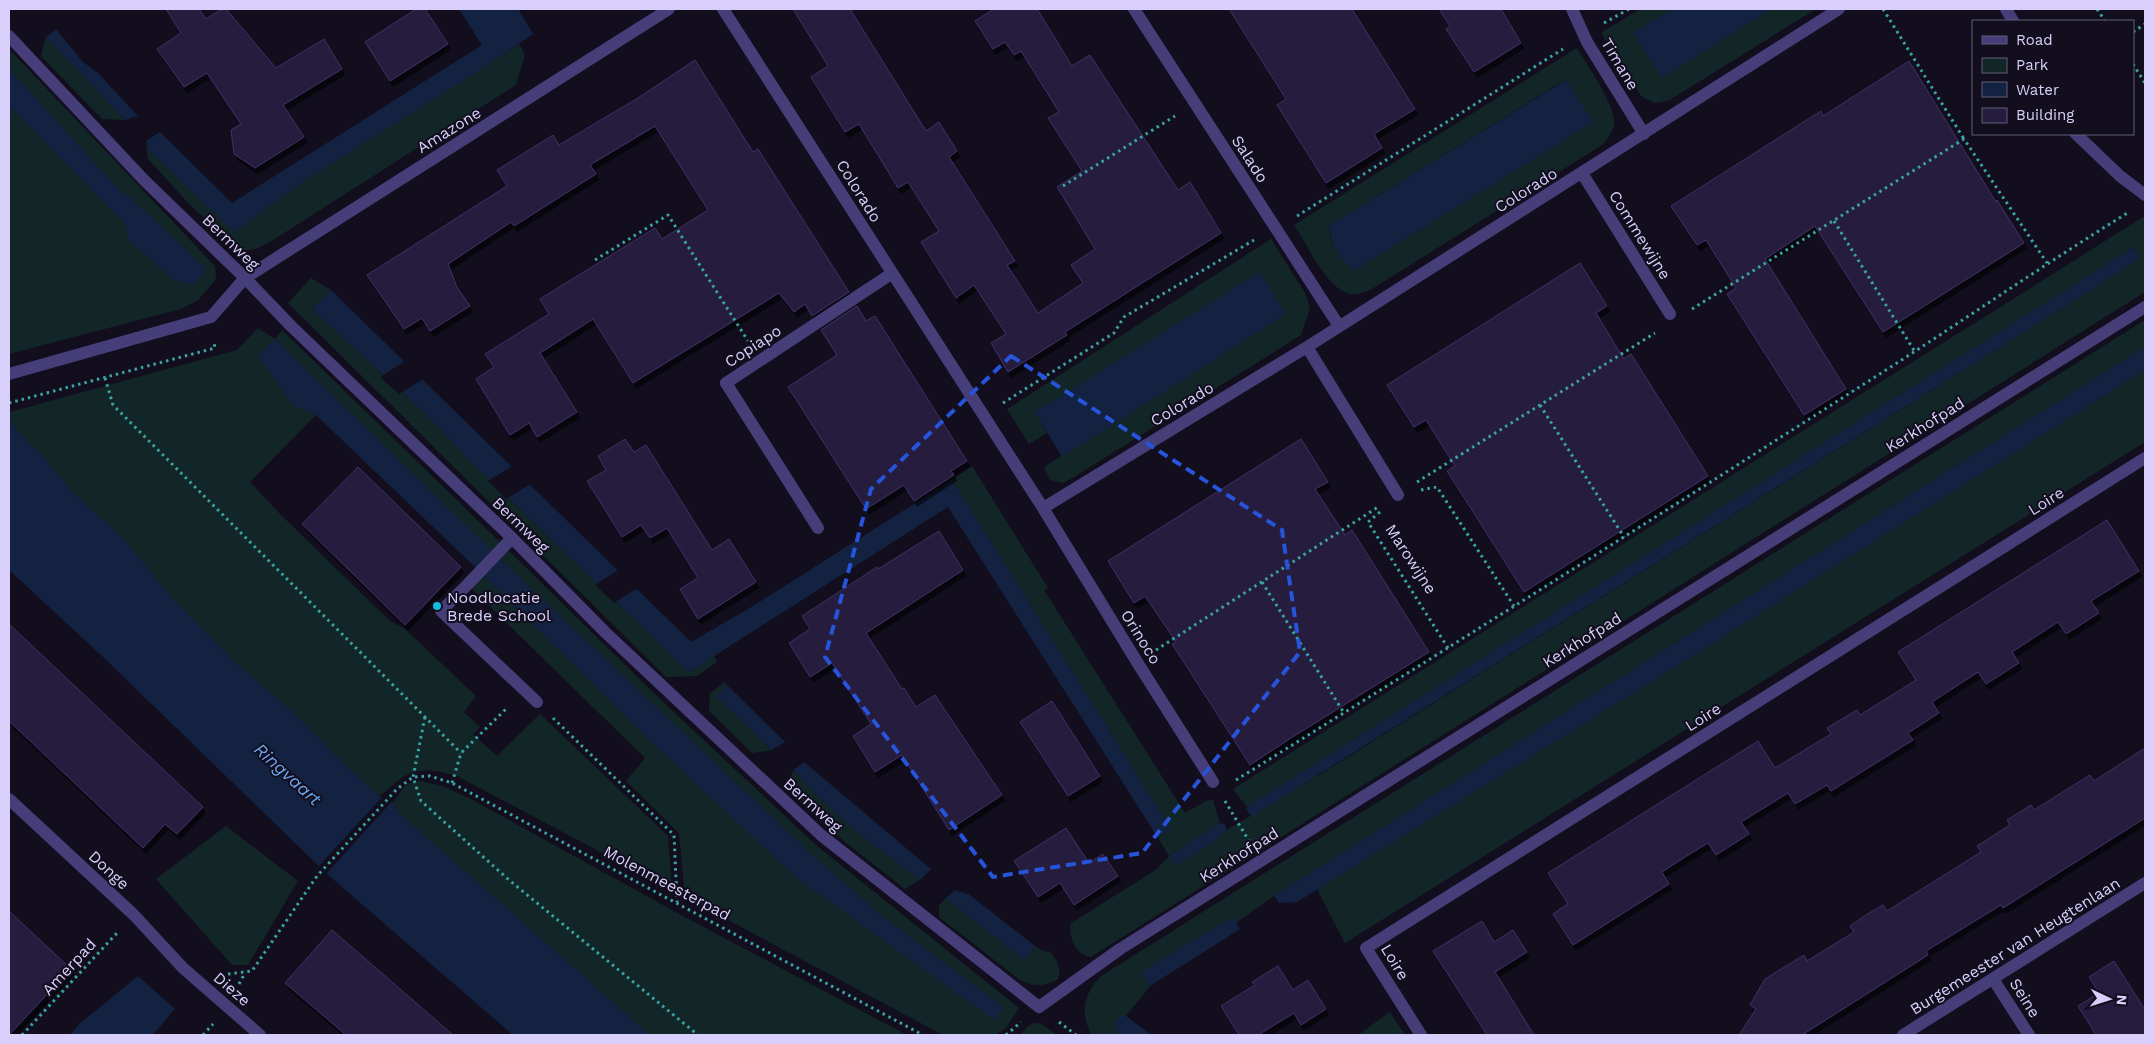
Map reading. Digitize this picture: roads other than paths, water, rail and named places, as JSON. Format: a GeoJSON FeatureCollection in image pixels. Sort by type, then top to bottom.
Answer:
{"type":"FeatureCollection","features":[{"type":"Feature","properties":{"kind":"street","name":"Amazone"},"geometry":{"type":"LineString","coordinates":[[9,374],[211,317],[246,278],[669,9]]}},
{"type":"Feature","properties":{"kind":"street","name":"Colorado"},"geometry":{"type":"LineString","coordinates":[[723,9],[862,225],[891,274],[1043,508],[1307,347],[1839,9]]}},
{"type":"Feature","properties":{"kind":"street","name":"Salado"},"geometry":{"type":"LineString","coordinates":[[1134,9],[1339,326]]}},
{"type":"Feature","properties":{"kind":"street","name":"Timane"},"geometry":{"type":"LineString","coordinates":[[1572,9],[1584,34],[1644,134]]}},
{"type":"Feature","properties":{"kind":"street"},"geometry":{"type":"LineString","coordinates":[[2006,9],[2012,20]]}},
{"type":"Feature","properties":{"kind":"street","name":"Bermweg"},"geometry":{"type":"LineString","coordinates":[[9,36],[112,147],[246,278],[290,326],[512,538],[606,633],[821,835],[1039,1007]]}},
{"type":"Feature","properties":{"kind":"street"},"geometry":{"type":"LineString","coordinates":[[2077,135],[2120,176],[2145,194]]}},
{"type":"Feature","properties":{"kind":"street","name":"Commewijne"},"geometry":{"type":"LineString","coordinates":[[1582,173],[1670,314]]}},
{"type":"Feature","properties":{"kind":"street","name":"Copiapo"},"geometry":{"type":"LineString","coordinates":[[818,528],[726,383],[891,274]]}},
{"type":"Feature","properties":{"kind":"street","name":"Kerkhofpad"},"geometry":{"type":"LineString","coordinates":[[1039,1007],[1120,949],[2145,307]]}},
{"type":"Feature","properties":{"kind":"street"},"geometry":{"type":"LineString","coordinates":[[1307,347],[1398,495]]}},
{"type":"Feature","properties":{"kind":"street","name":"Loire"},"geometry":{"type":"LineString","coordinates":[[1420,1035],[1366,948],[2145,458]]}},
{"type":"Feature","properties":{"kind":"street","name":"Orinoco"},"geometry":{"type":"LineString","coordinates":[[1043,508],[1137,662],[1216,786]]}},
{"type":"Feature","properties":{"kind":"street"},"geometry":{"type":"LineString","coordinates":[[512,538],[441,611],[537,702]]}},
{"type":"Feature","properties":{"kind":"street","name":"Donge"},"geometry":{"type":"LineString","coordinates":[[9,799],[134,915],[183,968]]}},
{"type":"Feature","properties":{"kind":"street","name":"Burgemeester van Heugtenlaan"},"geometry":{"type":"LineString","coordinates":[[1903,1035],[2145,883]]}},
{"type":"Feature","properties":{"kind":"street","name":"Dieze"},"geometry":{"type":"LineString","coordinates":[[183,968],[260,1035]]}},
{"type":"Feature","properties":{"kind":"street","name":"Seine"},"geometry":{"type":"LineString","coordinates":[[1993,979],[2028,1035]]}},
{"type":"Feature","properties":{"kind":"water"},"geometry":{"type":"Polygon","coordinates":[[[459,9],[518,9],[533,34],[469,77],[304,181],[234,232],[150,151],[146,141],[160,132],[232,203],[482,45],[459,9]]]}},
{"type":"Feature","properties":{"kind":"water"},"geometry":{"type":"Polygon","coordinates":[[[1672,9],[1771,9],[1662,78],[1633,33],[1672,9]]]}},
{"type":"Feature","properties":{"kind":"water"},"geometry":{"type":"Polygon","coordinates":[[[56,29],[83,62],[98,73],[138,116],[125,120],[46,37],[56,29]]]}},
{"type":"Feature","properties":{"kind":"water"},"geometry":{"type":"Polygon","coordinates":[[[9,69],[122,193],[133,200],[203,266],[205,272],[193,285],[174,280],[128,239],[126,224],[9,106],[9,69]]]}},
{"type":"Feature","properties":{"kind":"water"},"geometry":{"type":"Polygon","coordinates":[[[1566,80],[1593,122],[1355,270],[1340,256],[1334,245],[1329,226],[1566,80]]]}},
{"type":"Feature","properties":{"kind":"water"},"geometry":{"type":"Polygon","coordinates":[[[2134,247],[2139,258],[2099,285],[1254,815],[1251,816],[1246,809],[1247,807],[2134,247]]]}},
{"type":"Feature","properties":{"kind":"water"},"geometry":{"type":"Polygon","coordinates":[[[1260,272],[1286,314],[1062,457],[1035,412],[1260,272]]]}},
{"type":"Feature","properties":{"kind":"water"},"geometry":{"type":"Polygon","coordinates":[[[331,290],[691,642],[748,609],[952,480],[1171,829],[1158,838],[948,507],[689,672],[467,458],[430,418],[312,309],[331,290]]]}},
{"type":"Feature","properties":{"kind":"water"},"geometry":{"type":"Polygon","coordinates":[[[275,339],[499,558],[809,852],[882,916],[1000,1005],[1004,1010],[993,1019],[797,878],[656,746],[476,568],[316,415],[294,406],[258,356],[275,339]]]}},
{"type":"Feature","properties":{"kind":"water"},"geometry":{"type":"Polygon","coordinates":[[[2145,347],[2145,370],[1675,667],[1297,902],[1279,903],[1274,896],[2145,347]]]}},
{"type":"Feature","properties":{"kind":"water","name":"Ringvaart"},"geometry":{"type":"Polygon","coordinates":[[[9,420],[30,445],[43,456],[73,493],[121,536],[171,597],[239,666],[292,711],[347,767],[379,796],[393,802],[400,814],[650,1035],[513,1035],[327,874],[102,656],[9,570],[9,420]]]}},
{"type":"Feature","properties":{"kind":"water"},"geometry":{"type":"Polygon","coordinates":[[[727,685],[785,742],[772,750],[716,696],[727,685]]]}},
{"type":"Feature","properties":{"kind":"water"},"geometry":{"type":"Polygon","coordinates":[[[804,762],[931,869],[921,879],[854,829],[793,770],[804,762]]]}},
{"type":"Feature","properties":{"kind":"water"},"geometry":{"type":"Polygon","coordinates":[[[1220,823],[1225,824],[1227,830],[1213,842],[1176,866],[1169,856],[1220,823]]]}},
{"type":"Feature","properties":{"kind":"water"},"geometry":{"type":"Polygon","coordinates":[[[955,890],[970,895],[1035,946],[1024,960],[946,898],[955,890]]]}},
{"type":"Feature","properties":{"kind":"water"},"geometry":{"type":"Polygon","coordinates":[[[1233,917],[1240,929],[1150,986],[1143,975],[1146,969],[1233,917]]]}},
{"type":"Feature","properties":{"kind":"water"},"geometry":{"type":"Polygon","coordinates":[[[138,976],[175,1009],[153,1035],[70,1035],[78,1025],[138,976]]]}},
{"type":"Feature","properties":{"kind":"water"},"geometry":{"type":"Polygon","coordinates":[[[1120,1016],[1126,1016],[1151,1035],[1121,1035],[1117,1032],[1115,1023],[1120,1016]]]}},
{"type":"Feature","properties":{"kind":"place","name":"Noodlocatie Brede School"},"geometry":{"type":"Point","coordinates":[437,606]}}]}
